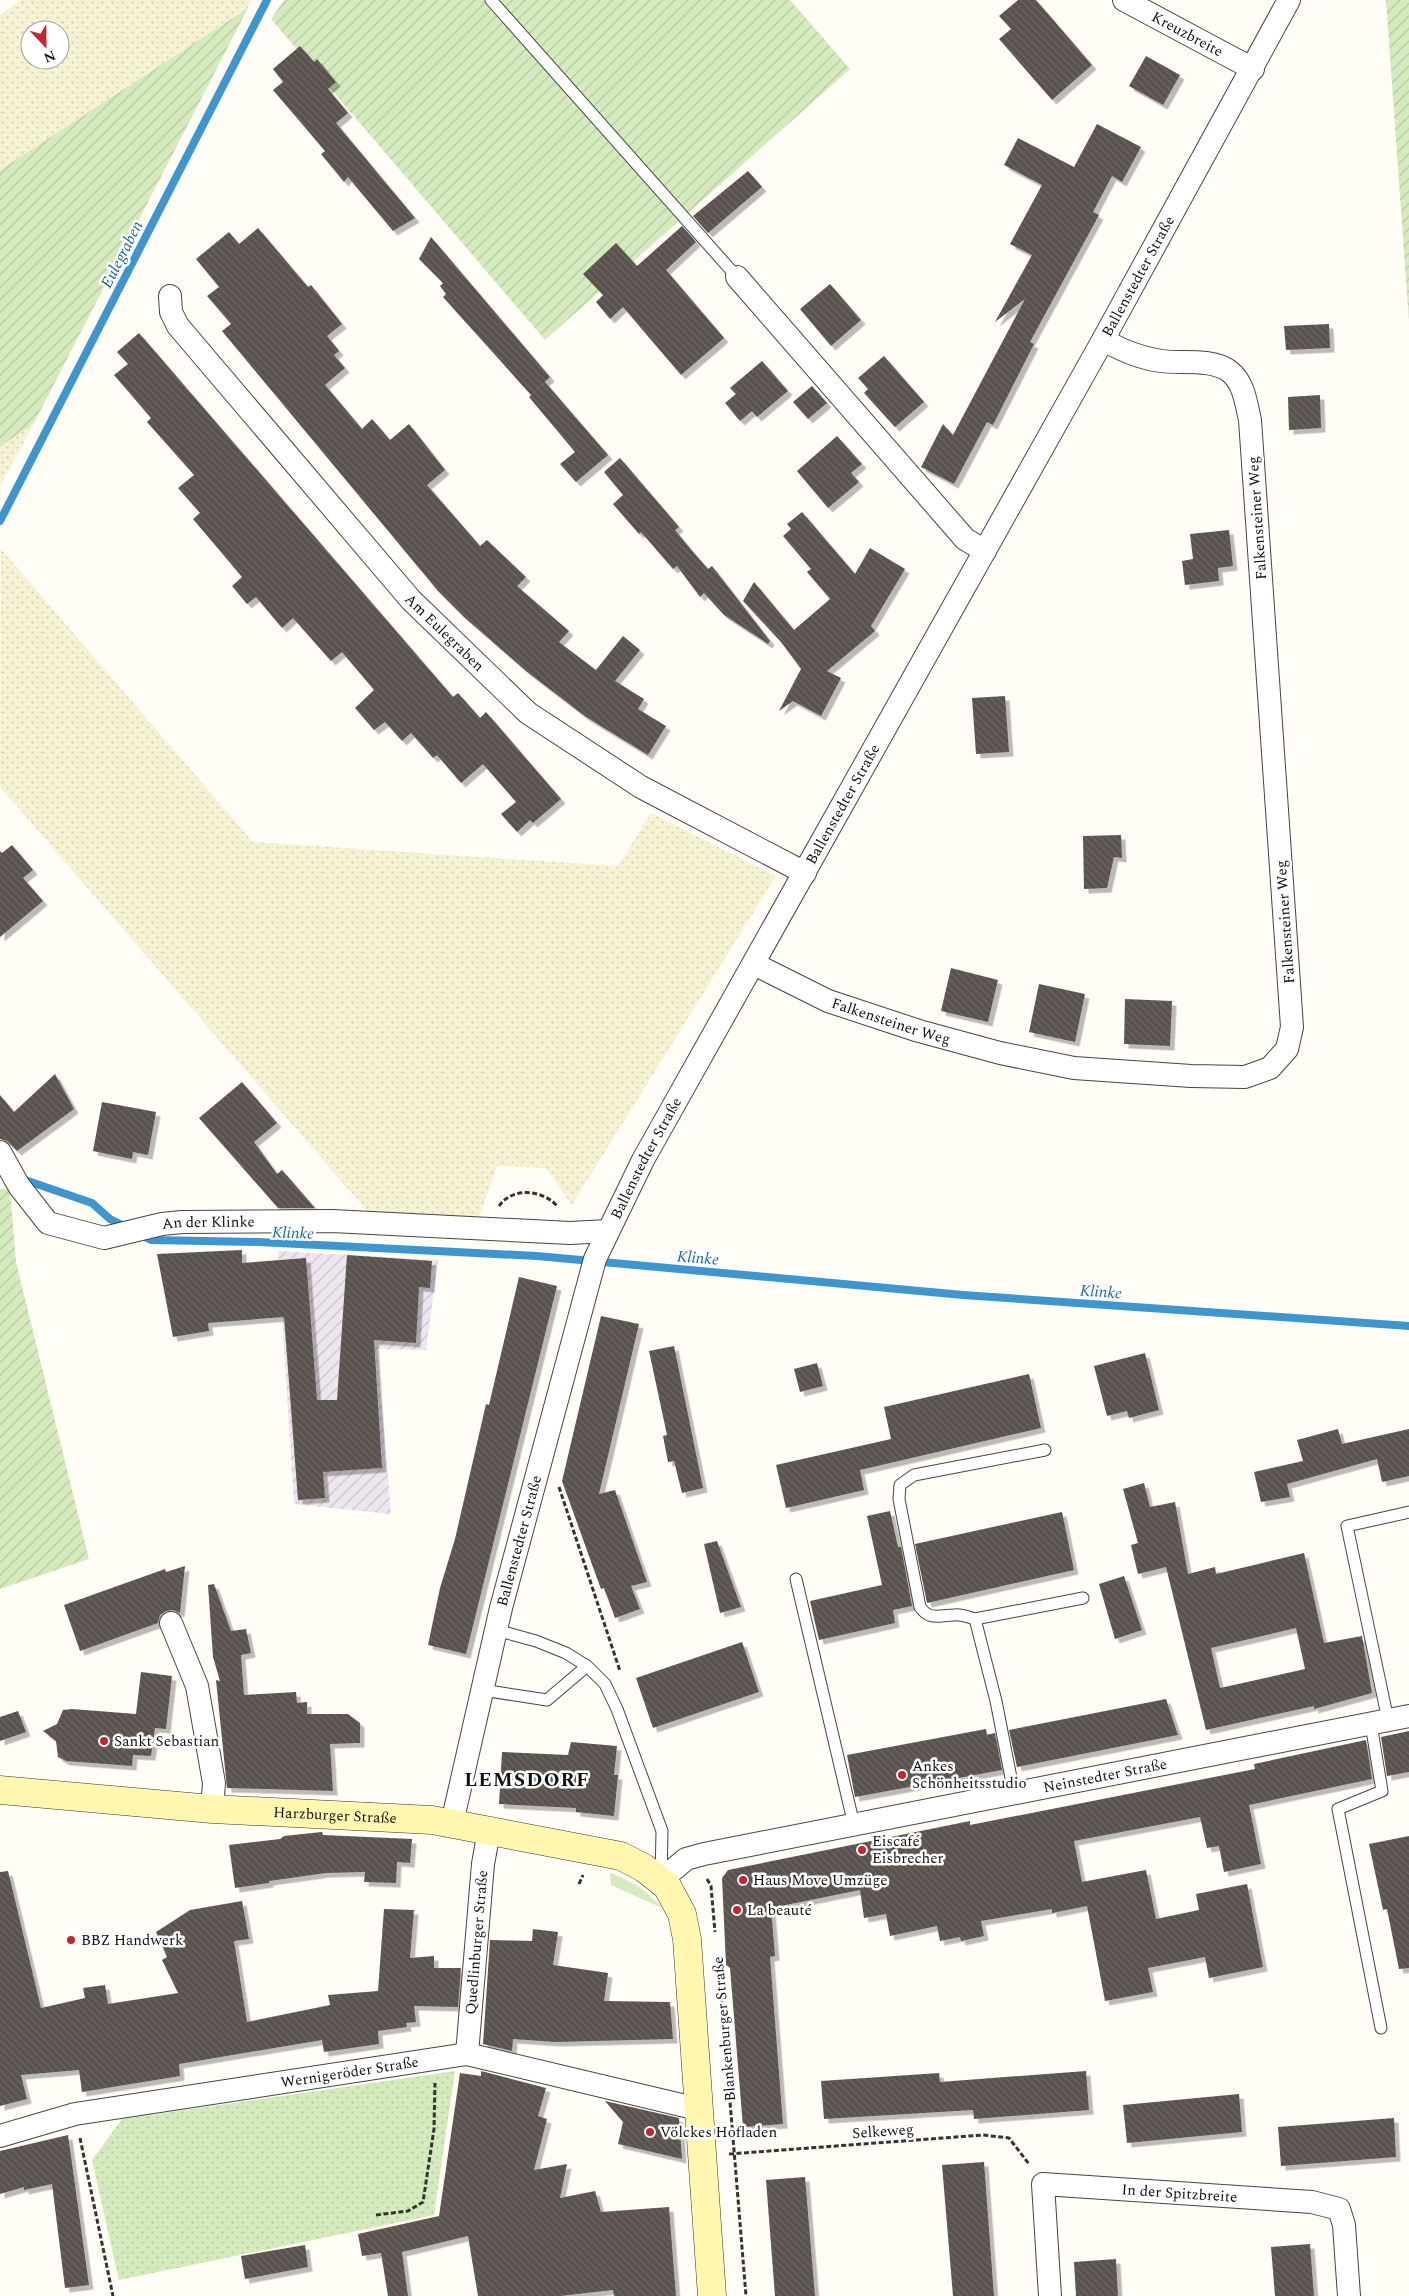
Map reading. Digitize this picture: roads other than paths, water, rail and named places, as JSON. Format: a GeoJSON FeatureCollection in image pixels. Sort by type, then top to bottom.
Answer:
{"type":"FeatureCollection","features":[{"type":"Feature","properties":{"kind":"street","name":"Kreuzbreite"},"geometry":{"type":"LineString","coordinates":[[1124,0],[1253,68]]}},
{"type":"Feature","properties":{"kind":"street","name":"Ballenstedter Straße"},"geometry":{"type":"LineString","coordinates":[[452,1823],[496,1630],[592,1271],[604,1239],[642,1160],[1104,340],[1290,0]]}},
{"type":"Feature","properties":{"kind":"street"},"geometry":{"type":"LineString","coordinates":[[737,277],[965,539],[985,551]]}},
{"type":"Feature","properties":{"kind":"street","name":"Am Eulegraben"},"geometry":{"type":"LineString","coordinates":[[170,296],[171,312],[178,326],[411,600],[528,713],[641,787],[805,873]]}},
{"type":"Feature","properties":{"kind":"street","name":"Falkensteiner Weg"},"geometry":{"type":"LineString","coordinates":[[754,964],[828,1001],[919,1031],[1000,1053],[1074,1068],[1174,1075],[1245,1077],[1270,1068],[1287,1049],[1292,1027],[1292,1017],[1250,430],[1244,392],[1229,371],[1211,364],[1160,361],[1131,355],[1104,340]]}},
{"type":"Feature","properties":{"kind":"street","name":"An der Klinke"},"geometry":{"type":"LineString","coordinates":[[1,1153],[19,1186],[48,1223],[104,1238],[162,1224],[182,1222],[332,1221],[570,1233],[604,1239]]}},
{"type":"Feature","properties":{"kind":"street"},"geometry":{"type":"LineString","coordinates":[[171,1624],[197,1686],[214,1783],[212,1809]]}},
{"type":"Feature","properties":{"kind":"street","name":"Neinstedter Straße"},"geometry":{"type":"LineString","coordinates":[[661,1880],[693,1856],[1389,1720]]}},
{"type":"Feature","properties":{"kind":"street","name":"Harzburger Straße"},"geometry":{"type":"LineString","coordinates":[[0,1790],[212,1809],[388,1816],[452,1823],[621,1856],[661,1880]]}},
{"type":"Feature","properties":{"kind":"street","name":"Quedlinburger Straße"},"geometry":{"type":"LineString","coordinates":[[467,2054],[483,1864],[489,1831]]}},
{"type":"Feature","properties":{"kind":"street","name":"Blankenburger Straße"},"geometry":{"type":"LineString","coordinates":[[661,1880],[675,1899],[686,1931],[712,2296]]}},
{"type":"Feature","properties":{"kind":"street","name":"Wernigeröder Straße"},"geometry":{"type":"LineString","coordinates":[[0,2136],[75,2114],[436,2057],[467,2054],[698,2109]]}},
{"type":"Feature","properties":{"kind":"street","name":"In der Spitzbreite"},"geometry":{"type":"LineString","coordinates":[[1050,2296],[1043,2184],[1312,2202],[1339,2209],[1344,2225],[1349,2296]]}},
{"type":"Feature","properties":{"kind":"lane"},"geometry":{"type":"LineString","coordinates":[[491,0],[737,277]]}},
{"type":"Feature","properties":{"kind":"lane"},"geometry":{"type":"LineString","coordinates":[[1045,1450],[914,1474],[900,1485],[899,1500],[920,1607],[926,1615],[934,1617],[957,1614],[975,1619],[1083,1598]]}},
{"type":"Feature","properties":{"kind":"lane"},"geometry":{"type":"LineString","coordinates":[[1381,2028],[1338,1809],[1382,1791],[1389,1720],[1348,1526],[1409,1512]]}},
{"type":"Feature","properties":{"kind":"lane"},"geometry":{"type":"LineString","coordinates":[[796,1579],[854,1825]]}},
{"type":"Feature","properties":{"kind":"lane"},"geometry":{"type":"LineString","coordinates":[[975,1619],[996,1701],[1014,1793]]}},
{"type":"Feature","properties":{"kind":"lane"},"geometry":{"type":"LineString","coordinates":[[496,1630],[548,1645],[587,1666],[601,1679],[614,1703],[662,1831],[661,1880]]}},
{"type":"Feature","properties":{"kind":"lane"},"geometry":{"type":"LineString","coordinates":[[482,1690],[547,1700],[587,1666]]}},
{"type":"Feature","properties":{"kind":"waterway","name":"Eulegraben"},"geometry":{"type":"LineString","coordinates":[[0,521],[267,0]]}},
{"type":"Feature","properties":{"kind":"waterway","name":"Klinke"},"geometry":{"type":"LineString","coordinates":[[22,1179],[92,1203],[110,1219],[126,1227]]}},
{"type":"Feature","properties":{"kind":"waterway","name":"Klinke"},"geometry":{"type":"LineString","coordinates":[[141,1235],[151,1240],[259,1242],[537,1256],[963,1295],[1409,1326]]}},
{"type":"Feature","properties":{"kind":"place","name":"Sankt Sebastian"},"geometry":{"type":"Point","coordinates":[104,1741]}},
{"type":"Feature","properties":{"kind":"place","name":"Ankes Schönheitsstudio"},"geometry":{"type":"Point","coordinates":[902,1775]}},
{"type":"Feature","properties":{"kind":"place","name":"Eiscafé Eisbrecher"},"geometry":{"type":"Point","coordinates":[862,1850]}},
{"type":"Feature","properties":{"kind":"place","name":"Haus Move Umzüge"},"geometry":{"type":"Point","coordinates":[743,1880]}},
{"type":"Feature","properties":{"kind":"place","name":"La beauté"},"geometry":{"type":"Point","coordinates":[737,1910]}},
{"type":"Feature","properties":{"kind":"place","name":"BBZ Handwerk"},"geometry":{"type":"Point","coordinates":[71,1940]}},
{"type":"Feature","properties":{"kind":"place","name":"Völckes Hofladen"},"geometry":{"type":"Point","coordinates":[650,2132]}},
{"type":"Feature","properties":{"kind":"district","name":"LEMSDORF"},"geometry":{"type":"Point","coordinates":[527,1779]}}]}
